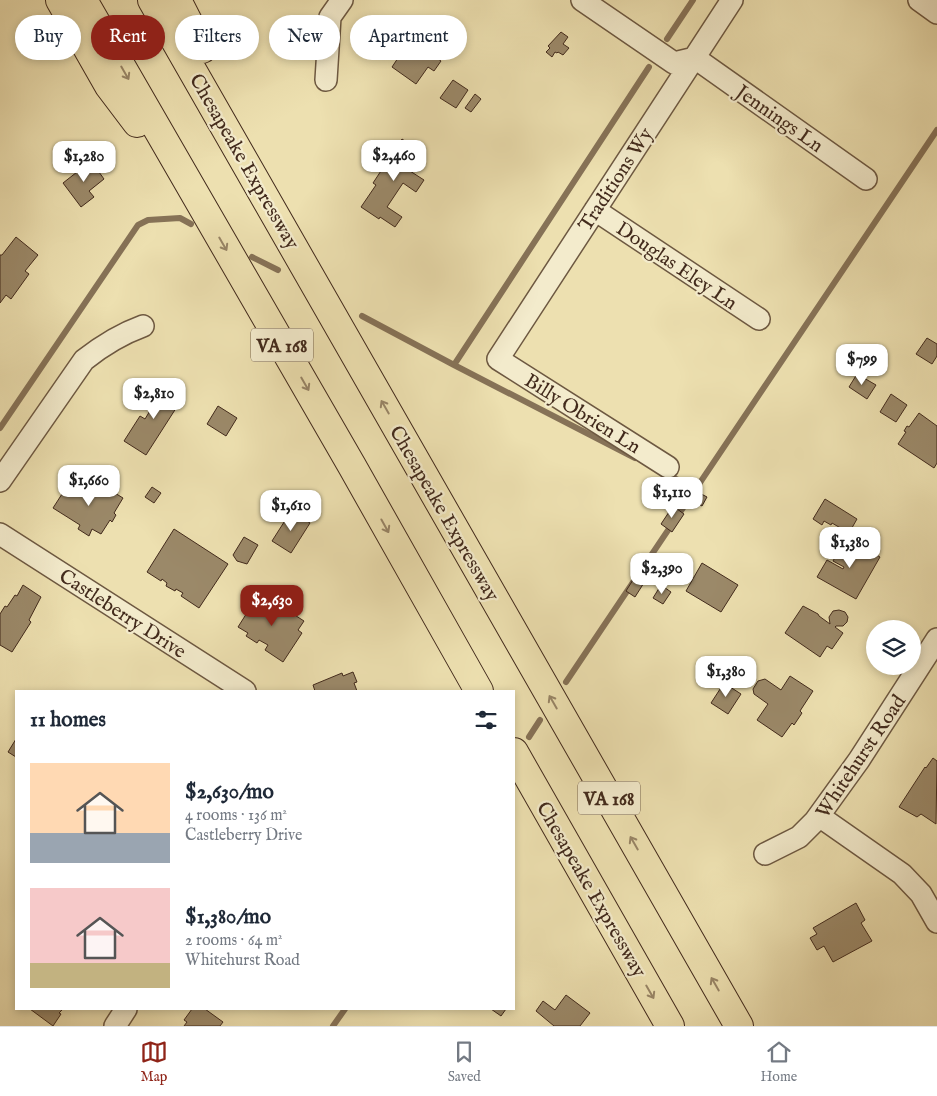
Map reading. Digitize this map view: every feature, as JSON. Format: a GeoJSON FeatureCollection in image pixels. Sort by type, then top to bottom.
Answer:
{"type":"FeatureCollection","features":[{"type":"Feature","properties":{"kind":"highway"},"geometry":{"type":"LineString","coordinates":[[60,0],[109,86],[202,206]]}},
{"type":"Feature","properties":{"kind":"highway","name":"VA 168"},"geometry":{"type":"LineString","coordinates":[[83,0],[478,690]]}},
{"type":"Feature","properties":{"kind":"highway","name":"Chesapeake Expressway"},"geometry":{"type":"LineString","coordinates":[[152,0],[739,1026]]}},
{"type":"Feature","properties":{"kind":"highway"},"geometry":{"type":"LineString","coordinates":[[177,0],[184,18],[244,127],[302,261]]}},
{"type":"Feature","properties":{"kind":"highway","name":"Chesapeake Expressway"},"geometry":{"type":"LineString","coordinates":[[515,754],[670,1026]]}},
{"type":"Feature","properties":{"kind":"street"},"geometry":{"type":"LineString","coordinates":[[326,80],[330,18],[342,0]]}},
{"type":"Feature","properties":{"kind":"street"},"geometry":{"type":"LineString","coordinates":[[582,0],[674,63],[695,58]]}},
{"type":"Feature","properties":{"kind":"street","name":"Traditions Wy"},"geometry":{"type":"LineString","coordinates":[[498,359],[732,0]]}},
{"type":"Feature","properties":{"kind":"street"},"geometry":{"type":"LineString","coordinates":[[919,0],[937,12]]}},
{"type":"Feature","properties":{"kind":"street","name":"Jennings Ln"},"geometry":{"type":"LineString","coordinates":[[695,58],[866,178]]}},
{"type":"Feature","properties":{"kind":"street","name":"Douglas Eley Ln"},"geometry":{"type":"LineString","coordinates":[[595,210],[759,319]]}},
{"type":"Feature","properties":{"kind":"street"},"geometry":{"type":"LineString","coordinates":[[0,481],[84,360],[101,346],[124,333],[143,326]]}},
{"type":"Feature","properties":{"kind":"street","name":"Billy Obrien Ln"},"geometry":{"type":"LineString","coordinates":[[498,359],[668,467]]}},
{"type":"Feature","properties":{"kind":"street","name":"Castleberry Drive"},"geometry":{"type":"LineString","coordinates":[[0,534],[243,690]]}},
{"type":"Feature","properties":{"kind":"street","name":"Whitehurst Road"},"geometry":{"type":"LineString","coordinates":[[765,854],[799,837],[819,816],[859,760],[937,639]]}},
{"type":"Feature","properties":{"kind":"street"},"geometry":{"type":"LineString","coordinates":[[819,816],[902,874],[921,894],[937,922]]}},
{"type":"Feature","properties":{"kind":"street"},"geometry":{"type":"LineString","coordinates":[[115,1026],[125,1010]]}},
{"type":"Feature","properties":{"kind":"building"},"geometry":{"type":"Polygon","coordinates":[[[561,32],[568,37],[563,44],[569,48],[563,55],[555,52],[552,57],[546,52],[550,48],[548,46],[561,32]]]}},
{"type":"Feature","properties":{"kind":"building"},"geometry":{"type":"Polygon","coordinates":[[[397,60],[441,61],[434,71],[428,67],[416,84],[392,67],[397,60]]]}},
{"type":"Feature","properties":{"kind":"building"},"geometry":{"type":"Polygon","coordinates":[[[453,80],[468,90],[456,108],[440,98],[453,80]]]}},
{"type":"Feature","properties":{"kind":"building"},"geometry":{"type":"Polygon","coordinates":[[[475,94],[481,99],[471,112],[465,108],[475,94]]]}},
{"type":"Feature","properties":{"kind":"building"},"geometry":{"type":"Polygon","coordinates":[[[402,139],[422,153],[410,171],[424,180],[416,192],[403,183],[387,207],[402,217],[395,227],[361,207],[376,185],[373,183],[402,139]]]}},
{"type":"Feature","properties":{"kind":"building"},"geometry":{"type":"Polygon","coordinates":[[[91,161],[104,179],[89,191],[94,197],[81,207],[63,183],[91,161]]]}},
{"type":"Feature","properties":{"kind":"building"},"geometry":{"type":"Polygon","coordinates":[[[16,237],[38,255],[25,271],[29,274],[11,299],[6,295],[0,303],[0,255],[16,237]]]}},
{"type":"Feature","properties":{"kind":"building"},"geometry":{"type":"Polygon","coordinates":[[[927,338],[937,344],[937,356],[932,364],[916,354],[927,338]]]}},
{"type":"Feature","properties":{"kind":"building"},"geometry":{"type":"Polygon","coordinates":[[[857,374],[876,385],[867,399],[849,387],[857,374]]]}},
{"type":"Feature","properties":{"kind":"building"},"geometry":{"type":"Polygon","coordinates":[[[169,383],[184,393],[146,455],[124,441],[140,416],[145,419],[169,383]]]}},
{"type":"Feature","properties":{"kind":"building"},"geometry":{"type":"Polygon","coordinates":[[[891,394],[907,405],[896,422],[880,412],[891,394]]]}},
{"type":"Feature","properties":{"kind":"building"},"geometry":{"type":"Polygon","coordinates":[[[218,406],[237,418],[226,436],[207,424],[218,406]]]}},
{"type":"Feature","properties":{"kind":"building"},"geometry":{"type":"Polygon","coordinates":[[[919,413],[937,426],[937,463],[934,468],[898,444],[906,432],[904,431],[907,426],[909,427],[919,413]]]}},
{"type":"Feature","properties":{"kind":"building"},"geometry":{"type":"Polygon","coordinates":[[[71,480],[89,491],[92,485],[102,491],[105,487],[123,498],[114,513],[116,515],[112,522],[110,520],[101,534],[92,529],[89,536],[78,529],[80,525],[53,508],[71,480]]]}},
{"type":"Feature","properties":{"kind":"building"},"geometry":{"type":"Polygon","coordinates":[[[152,487],[161,493],[154,503],[145,497],[152,487]]]}},
{"type":"Feature","properties":{"kind":"building"},"geometry":{"type":"Polygon","coordinates":[[[690,488],[707,497],[702,506],[685,496],[690,488]]]}},
{"type":"Feature","properties":{"kind":"building"},"geometry":{"type":"Polygon","coordinates":[[[825,499],[857,519],[849,533],[832,523],[831,525],[824,521],[822,525],[813,519],[825,499]]]}},
{"type":"Feature","properties":{"kind":"building"},"geometry":{"type":"Polygon","coordinates":[[[673,506],[684,514],[672,532],[661,524],[673,506]]]}},
{"type":"Feature","properties":{"kind":"building"},"geometry":{"type":"Polygon","coordinates":[[[294,512],[310,523],[291,553],[272,541],[286,519],[288,521],[294,512]]]}},
{"type":"Feature","properties":{"kind":"building"},"geometry":{"type":"Polygon","coordinates":[[[174,529],[228,564],[199,608],[181,596],[183,593],[166,586],[167,583],[162,579],[161,581],[147,572],[174,529]]]}},
{"type":"Feature","properties":{"kind":"building"},"geometry":{"type":"Polygon","coordinates":[[[244,537],[258,545],[247,564],[237,561],[233,555],[244,537]]]}},
{"type":"Feature","properties":{"kind":"building"},"geometry":{"type":"Polygon","coordinates":[[[846,538],[880,557],[856,599],[817,577],[827,560],[843,569],[844,567],[833,561],[846,538]]]}},
{"type":"Feature","properties":{"kind":"building"},"geometry":{"type":"Polygon","coordinates":[[[702,563],[738,585],[721,612],[686,591],[702,563]]]}},
{"type":"Feature","properties":{"kind":"building"},"geometry":{"type":"Polygon","coordinates":[[[638,572],[647,578],[635,597],[626,591],[638,572]]]}},
{"type":"Feature","properties":{"kind":"building"},"geometry":{"type":"Polygon","coordinates":[[[23,585],[41,597],[29,620],[31,622],[12,652],[0,645],[0,614],[15,595],[17,596],[23,585]]]}},
{"type":"Feature","properties":{"kind":"building"},"geometry":{"type":"Polygon","coordinates":[[[661,585],[671,592],[663,604],[653,598],[661,585]]]}},
{"type":"Feature","properties":{"kind":"building"},"geometry":{"type":"Polygon","coordinates":[[[258,595],[273,604],[275,600],[304,621],[298,630],[302,633],[283,662],[265,650],[268,645],[259,640],[257,643],[246,636],[248,633],[238,627],[250,608],[248,607],[258,595]]]}},
{"type":"Feature","properties":{"kind":"building"},"geometry":{"type":"Polygon","coordinates":[[[803,606],[818,614],[830,624],[829,617],[833,611],[845,612],[848,617],[847,622],[843,626],[835,627],[843,633],[832,649],[827,646],[820,657],[785,633],[803,606]]]}},
{"type":"Feature","properties":{"kind":"building"},"geometry":{"type":"Polygon","coordinates":[[[353,672],[357,682],[354,683],[357,690],[315,690],[313,685],[342,673],[343,676],[353,672]]]}},
{"type":"Feature","properties":{"kind":"building"},"geometry":{"type":"Polygon","coordinates":[[[790,676],[813,691],[800,711],[802,713],[794,725],[792,723],[782,737],[757,720],[768,704],[754,694],[753,689],[758,681],[765,679],[781,690],[790,676]]]}},
{"type":"Feature","properties":{"kind":"building"},"geometry":{"type":"Polygon","coordinates":[[[724,683],[741,694],[728,714],[711,703],[724,683]]]}},
{"type":"Feature","properties":{"kind":"building"},"geometry":{"type":"Polygon","coordinates":[[[15,741],[15,756],[8,752],[15,741]]]}},
{"type":"Feature","properties":{"kind":"building"},"geometry":{"type":"Polygon","coordinates":[[[933,758],[937,761],[936,824],[921,814],[917,817],[899,807],[933,758]]]}},
{"type":"Feature","properties":{"kind":"building"},"geometry":{"type":"Polygon","coordinates":[[[856,903],[865,920],[861,923],[872,941],[833,962],[824,946],[817,950],[810,938],[817,934],[813,928],[856,903]]]}},
{"type":"Feature","properties":{"kind":"building"},"geometry":{"type":"Polygon","coordinates":[[[566,995],[590,1013],[580,1026],[554,1026],[536,1011],[543,1001],[555,1010],[566,995]]]}},
{"type":"Feature","properties":{"kind":"building"},"geometry":{"type":"Polygon","coordinates":[[[31,1010],[62,1010],[53,1026],[31,1010]]]}},
{"type":"Feature","properties":{"kind":"building"},"geometry":{"type":"Polygon","coordinates":[[[191,1010],[206,1010],[223,1022],[220,1026],[184,1026],[187,1022],[184,1020],[191,1010]]]}},
{"type":"Feature","properties":{"kind":"building"},"geometry":{"type":"Polygon","coordinates":[[[492,1010],[505,1010],[501,1016],[492,1010]]]}},
{"type":"Feature","properties":{"kind":"waterway"},"geometry":{"type":"LineString","coordinates":[[667,39],[693,0]]}},
{"type":"Feature","properties":{"kind":"waterway"},"geometry":{"type":"LineString","coordinates":[[454,365],[649,67]]}},
{"type":"Feature","properties":{"kind":"waterway"},"geometry":{"type":"LineString","coordinates":[[566,682],[937,130]]}},
{"type":"Feature","properties":{"kind":"waterway"},"geometry":{"type":"LineString","coordinates":[[0,428],[138,225],[148,220],[180,218],[191,224]]}},
{"type":"Feature","properties":{"kind":"waterway"},"geometry":{"type":"LineString","coordinates":[[252,257],[278,270]]}},
{"type":"Feature","properties":{"kind":"waterway"},"geometry":{"type":"LineString","coordinates":[[362,316],[635,458]]}},
{"type":"Feature","properties":{"kind":"waterway"},"geometry":{"type":"LineString","coordinates":[[666,474],[696,489]]}},
{"type":"Feature","properties":{"kind":"waterway"},"geometry":{"type":"LineString","coordinates":[[529,737],[540,720]]}},
{"type":"Feature","properties":{"kind":"waterway"},"geometry":{"type":"LineString","coordinates":[[333,1026],[344,1010]]}}]}
